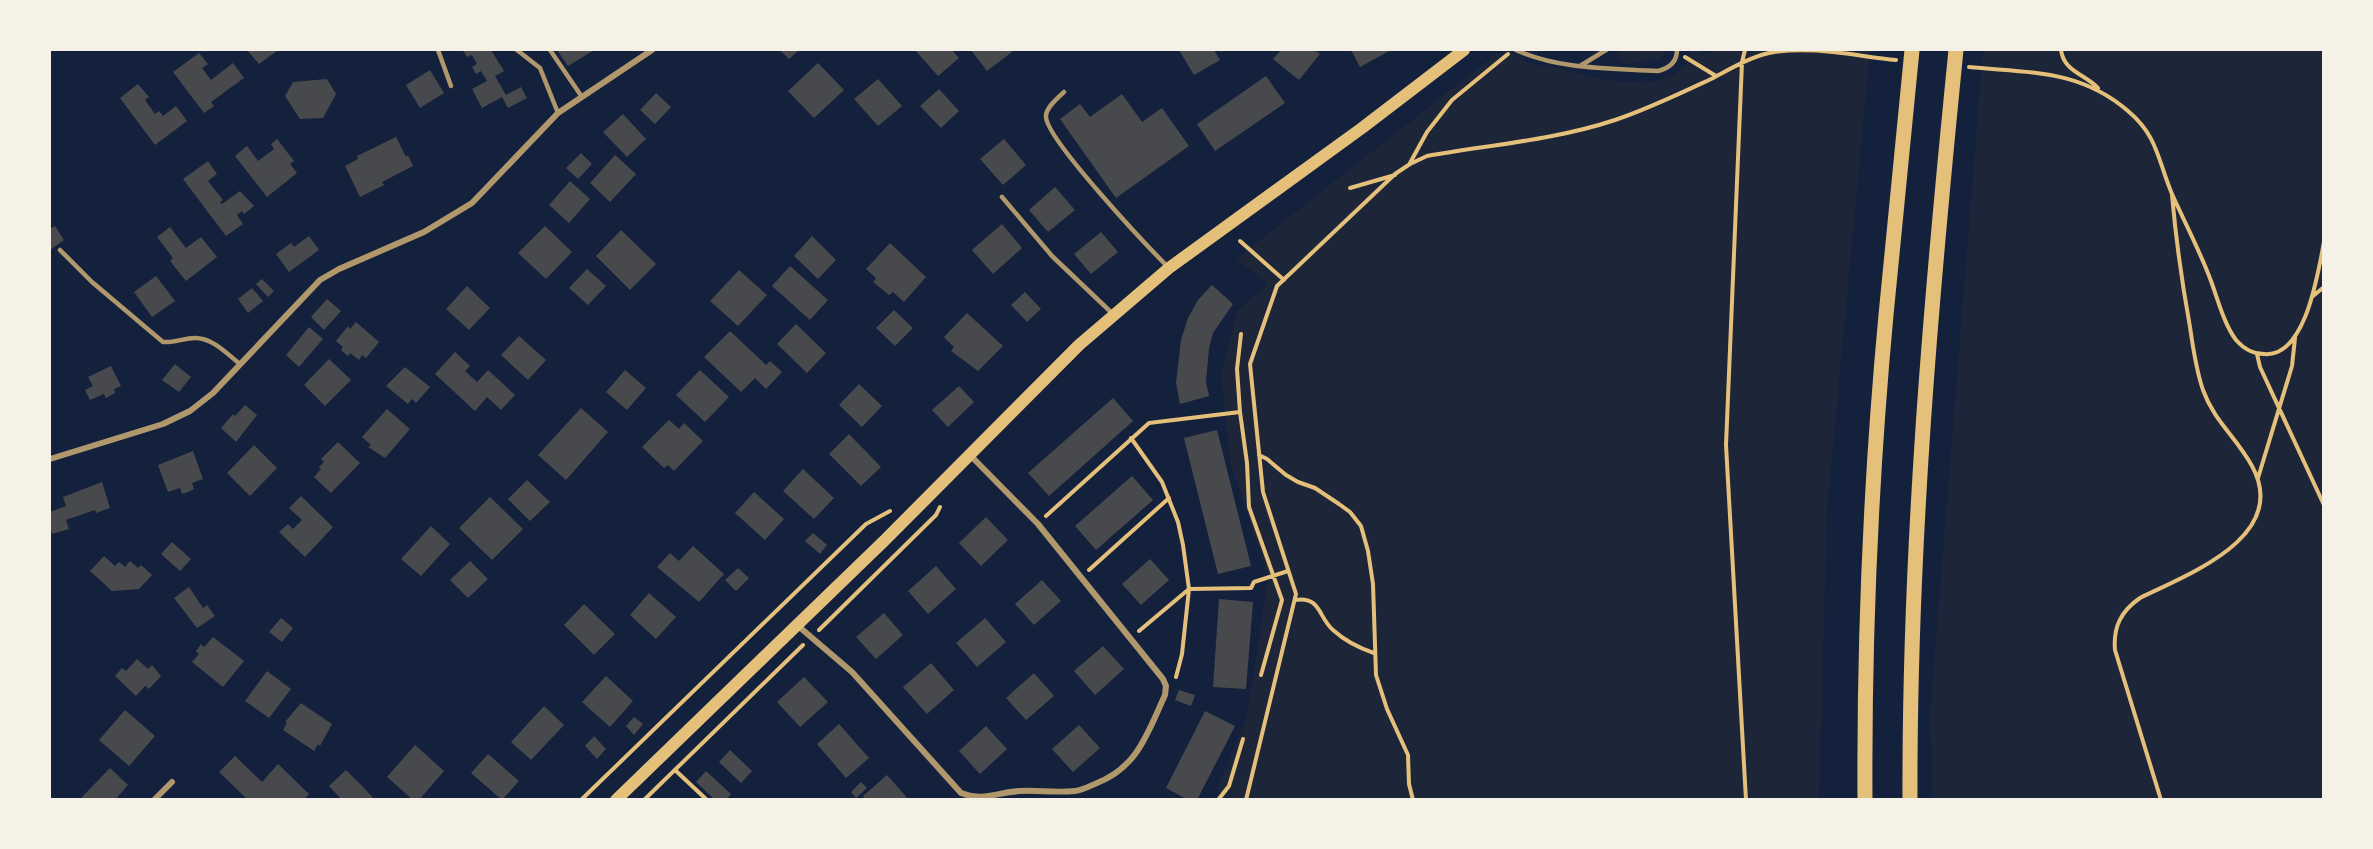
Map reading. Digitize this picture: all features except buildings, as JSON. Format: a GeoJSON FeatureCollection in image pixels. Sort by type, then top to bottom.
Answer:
{"type":"FeatureCollection","features":[{"type":"Feature","properties":{"kind":"highway"},"geometry":{"type":"LineString","coordinates":[[1864,800],[1864,713],[1874,467],[1911,50]]}},
{"type":"Feature","properties":{"kind":"highway"},"geometry":{"type":"LineString","coordinates":[[1910,800],[1910,710],[1925,386],[1956,50]]}},
{"type":"Feature","properties":{"kind":"main road"},"geometry":{"type":"LineString","coordinates":[[616,800],[970,455],[1053,369],[1114,315],[1168,268],[1362,128],[1464,50]]}},
{"type":"Feature","properties":{"kind":"street"},"geometry":{"type":"LineString","coordinates":[[50,459],[178,417],[213,393],[320,280],[346,266],[424,232],[472,203],[558,113],[652,50]]}},
{"type":"Feature","properties":{"kind":"street"},"geometry":{"type":"LineString","coordinates":[[797,625],[852,672],[961,793],[973,798],[1022,791],[1052,793],[1079,790],[1107,779],[1135,756],[1165,695],[1166,686],[1156,668],[1038,524],[970,455]]}},
{"type":"Feature","properties":{"kind":"street"},"geometry":{"type":"LineString","coordinates":[[154,800],[172,782]]}},
{"type":"Feature","properties":{"kind":"lane"},"geometry":{"type":"LineString","coordinates":[[438,50],[451,86]]}},
{"type":"Feature","properties":{"kind":"lane"},"geometry":{"type":"LineString","coordinates":[[517,50],[540,68],[558,113]]}},
{"type":"Feature","properties":{"kind":"lane"},"geometry":{"type":"LineString","coordinates":[[550,50],[582,96]]}},
{"type":"Feature","properties":{"kind":"lane"},"geometry":{"type":"LineString","coordinates":[[1515,50],[1544,60],[1580,66],[1658,72],[1670,67],[1677,51]]}},
{"type":"Feature","properties":{"kind":"lane"},"geometry":{"type":"LineString","coordinates":[[1580,66],[1606,50]]}},
{"type":"Feature","properties":{"kind":"lane"},"geometry":{"type":"LineString","coordinates":[[1064,92],[1046,111],[1045,120],[1057,141],[1168,268]]}},
{"type":"Feature","properties":{"kind":"lane"},"geometry":{"type":"LineString","coordinates":[[1002,197],[1052,256],[1114,315]]}},
{"type":"Feature","properties":{"kind":"lane"},"geometry":{"type":"LineString","coordinates":[[60,250],[92,282],[163,342],[197,338],[205,340],[218,346],[240,364]]}},
{"type":"Feature","properties":{"kind":"path"},"geometry":{"type":"LineString","coordinates":[[1410,164],[1427,132],[1452,100],[1515,50]]}},
{"type":"Feature","properties":{"kind":"path"},"geometry":{"type":"LineString","coordinates":[[1745,50],[1742,63],[1726,445],[1746,800]]}},
{"type":"Feature","properties":{"kind":"path"},"geometry":{"type":"LineString","coordinates":[[2061,50],[2064,60],[2072,71],[2092,81],[2101,91],[2129,112],[2151,138],[2159,154],[2171,192],[2201,255],[2232,333],[2242,346],[2257,354],[2268,355],[2288,345],[2313,297],[2324,242]]}},
{"type":"Feature","properties":{"kind":"path"},"geometry":{"type":"LineString","coordinates":[[1677,51],[1716,76]]}},
{"type":"Feature","properties":{"kind":"path"},"geometry":{"type":"LineString","coordinates":[[1246,800],[1296,594],[1263,492],[1250,364],[1278,286],[1395,174],[1427,156],[1570,132],[1614,120],[1652,106],[1756,57],[1785,51],[1814,52]]}},
{"type":"Feature","properties":{"kind":"path"},"geometry":{"type":"LineString","coordinates":[[2062,76],[2101,91]]}},
{"type":"Feature","properties":{"kind":"path"},"geometry":{"type":"LineString","coordinates":[[1350,188],[1395,174]]}},
{"type":"Feature","properties":{"kind":"path"},"geometry":{"type":"LineString","coordinates":[[2171,192],[2180,271],[2200,383],[2213,413],[2244,452],[2258,479]]}},
{"type":"Feature","properties":{"kind":"path"},"geometry":{"type":"LineString","coordinates":[[1240,241],[1284,280]]}},
{"type":"Feature","properties":{"kind":"path"},"geometry":{"type":"LineString","coordinates":[[2313,297],[2324,287]]}},
{"type":"Feature","properties":{"kind":"path"},"geometry":{"type":"LineString","coordinates":[[1241,334],[1237,369],[1247,463],[1249,507],[1282,600],[1261,675]]}},
{"type":"Feature","properties":{"kind":"path"},"geometry":{"type":"LineString","coordinates":[[2161,800],[2115,650],[2116,627],[2130,605],[2216,560],[2240,540],[2255,516],[2259,504],[2258,479],[2292,366],[2295,335]]}},
{"type":"Feature","properties":{"kind":"path"},"geometry":{"type":"LineString","coordinates":[[2257,354],[2260,367],[2324,505]]}},
{"type":"Feature","properties":{"kind":"path"},"geometry":{"type":"LineString","coordinates":[[1051,512],[1149,423],[1240,412]]}},
{"type":"Feature","properties":{"kind":"path"},"geometry":{"type":"LineString","coordinates":[[1131,438],[1162,482],[1178,522],[1183,545],[1189,589],[1179,670],[1173,682],[1166,686]]}},
{"type":"Feature","properties":{"kind":"path"},"geometry":{"type":"LineString","coordinates":[[1258,455],[1267,459],[1292,479],[1315,488],[1339,504],[1350,512],[1361,526],[1373,584],[1376,675],[1387,709],[1408,755],[1409,784],[1413,800]]}},
{"type":"Feature","properties":{"kind":"path"},"geometry":{"type":"LineString","coordinates":[[1094,566],[1169,498]]}},
{"type":"Feature","properties":{"kind":"path"},"geometry":{"type":"LineString","coordinates":[[644,800],[936,515]]}},
{"type":"Feature","properties":{"kind":"path"},"geometry":{"type":"LineString","coordinates":[[581,800],[866,524]]}},
{"type":"Feature","properties":{"kind":"path"},"geometry":{"type":"LineString","coordinates":[[1132,638],[1189,589],[1246,589],[1251,588],[1254,582],[1274,577],[1288,570]]}},
{"type":"Feature","properties":{"kind":"path"},"geometry":{"type":"LineString","coordinates":[[1295,600],[1304,598],[1311,601],[1331,628],[1343,638],[1374,653]]}},
{"type":"Feature","properties":{"kind":"path"},"geometry":{"type":"LineString","coordinates":[[1218,800],[1229,786],[1243,739]]}},
{"type":"Feature","properties":{"kind":"path"},"geometry":{"type":"LineString","coordinates":[[675,770],[707,800]]}},
{"type":"Feature","properties":{"kind":"shaded area"},"geometry":{"type":"Polygon","coordinates":[[[1505,50],[1513,50],[1527,62],[1605,80],[1644,83],[1654,82],[1675,74],[1686,65],[1691,50],[1700,50],[1702,55],[1717,50],[1870,50],[1827,512],[1819,799],[1222,800],[1218,785],[1245,722],[1268,578],[1230,461],[1221,376],[1237,311],[1268,284],[1236,259],[1496,54],[1502,55],[1505,50]]]}},
{"type":"Feature","properties":{"kind":"shaded area"},"geometry":{"type":"Polygon","coordinates":[[[1622,50],[1665,50],[1665,53],[1659,59],[1623,64],[1617,58],[1622,50]]]}},
{"type":"Feature","properties":{"kind":"shaded area"},"geometry":{"type":"Polygon","coordinates":[[[1983,50],[2323,50],[2323,799],[1933,799],[1930,715],[1983,50]]]}}]}
